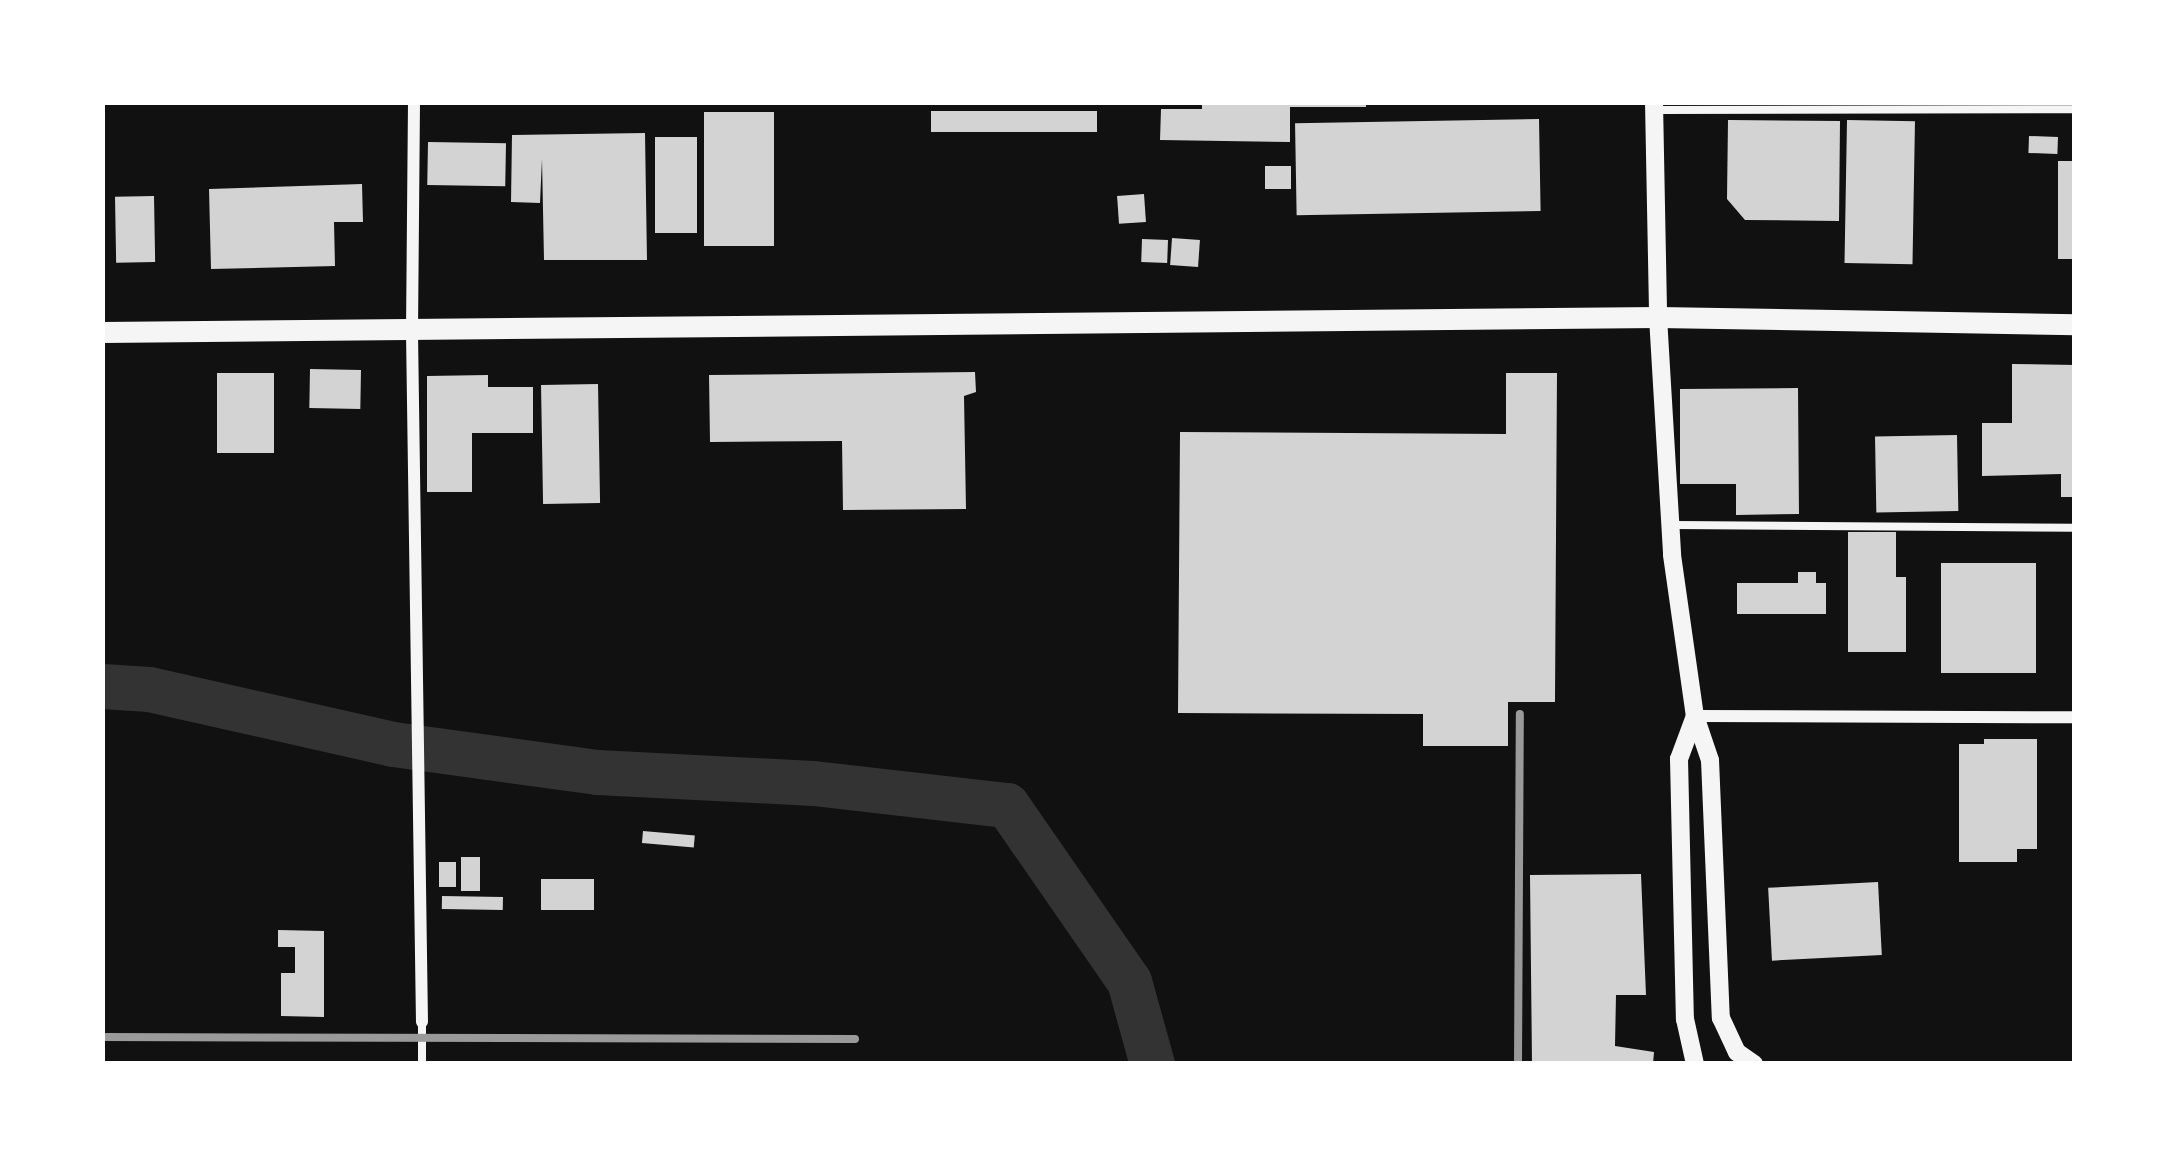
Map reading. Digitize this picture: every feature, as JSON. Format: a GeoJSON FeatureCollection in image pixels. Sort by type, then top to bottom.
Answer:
{"type":"FeatureCollection","features":[{"type":"Feature","properties":{"kind":"main road"},"geometry":{"type":"LineString","coordinates":[[102,332],[412,333],[1658,317],[2075,324]]}},
{"type":"Feature","properties":{"kind":"street"},"geometry":{"type":"LineString","coordinates":[[414,102],[412,333],[422,1022]]}},
{"type":"Feature","properties":{"kind":"street"},"geometry":{"type":"LineString","coordinates":[[1654,106],[1658,317],[1673,525],[1695,716],[1710,760],[1724,1029],[1737,1052],[1754,1064]]}},
{"type":"Feature","properties":{"kind":"street"},"geometry":{"type":"LineString","coordinates":[[1695,716],[2075,717]]}},
{"type":"Feature","properties":{"kind":"street"},"geometry":{"type":"LineString","coordinates":[[1692,1059],[1685,1019],[1678,759],[1695,716]]}},
{"type":"Feature","properties":{"kind":"lane"},"geometry":{"type":"LineString","coordinates":[[1654,106],[2075,109]]}},
{"type":"Feature","properties":{"kind":"lane"},"geometry":{"type":"LineString","coordinates":[[1673,525],[2075,528]]}},
{"type":"Feature","properties":{"kind":"lane"},"geometry":{"type":"LineString","coordinates":[[422,1022],[422,1064]]}},
{"type":"Feature","properties":{"kind":"building"},"geometry":{"type":"Polygon","coordinates":[[[1202,102],[1366,102],[1366,107],[1290,107],[1290,142],[1160,140],[1161,109],[1202,109],[1202,102]]]}},
{"type":"Feature","properties":{"kind":"building"},"geometry":{"type":"Polygon","coordinates":[[[931,111],[1097,111],[1097,132],[931,132],[931,111]]]}},
{"type":"Feature","properties":{"kind":"building"},"geometry":{"type":"Polygon","coordinates":[[[704,112],[774,112],[774,246],[704,246],[704,112]]]}},
{"type":"Feature","properties":{"kind":"building"},"geometry":{"type":"Polygon","coordinates":[[[1539,119],[1541,211],[1297,215],[1295,123],[1539,119]]]}},
{"type":"Feature","properties":{"kind":"building"},"geometry":{"type":"Polygon","coordinates":[[[1728,120],[1840,121],[1839,221],[1745,220],[1727,199],[1728,120]]]}},
{"type":"Feature","properties":{"kind":"building"},"geometry":{"type":"Polygon","coordinates":[[[1847,120],[1915,121],[1912,264],[1845,263],[1847,120]]]}},
{"type":"Feature","properties":{"kind":"building"},"geometry":{"type":"Polygon","coordinates":[[[645,133],[647,260],[544,260],[542,159],[540,203],[511,202],[512,135],[645,133]]]}},
{"type":"Feature","properties":{"kind":"building"},"geometry":{"type":"Polygon","coordinates":[[[2029,136],[2058,137],[2057,154],[2028,153],[2029,136]]]}},
{"type":"Feature","properties":{"kind":"building"},"geometry":{"type":"Polygon","coordinates":[[[655,137],[697,137],[697,233],[655,233],[655,137]]]}},
{"type":"Feature","properties":{"kind":"building"},"geometry":{"type":"Polygon","coordinates":[[[428,142],[506,143],[505,186],[427,185],[428,142]]]}},
{"type":"Feature","properties":{"kind":"building"},"geometry":{"type":"Polygon","coordinates":[[[2058,161],[2075,161],[2075,259],[2058,259],[2058,161]]]}},
{"type":"Feature","properties":{"kind":"building"},"geometry":{"type":"Polygon","coordinates":[[[1265,166],[1291,166],[1291,189],[1265,189],[1265,166]]]}},
{"type":"Feature","properties":{"kind":"building"},"geometry":{"type":"Polygon","coordinates":[[[362,184],[363,222],[334,222],[335,266],[211,269],[209,189],[362,184]]]}},
{"type":"Feature","properties":{"kind":"building"},"geometry":{"type":"Polygon","coordinates":[[[1144,194],[1146,222],[1119,224],[1117,196],[1144,194]]]}},
{"type":"Feature","properties":{"kind":"building"},"geometry":{"type":"Polygon","coordinates":[[[154,196],[155,262],[116,263],[115,197],[154,196]]]}},
{"type":"Feature","properties":{"kind":"building"},"geometry":{"type":"Polygon","coordinates":[[[1172,238],[1200,240],[1198,267],[1170,265],[1172,238]]]}},
{"type":"Feature","properties":{"kind":"building"},"geometry":{"type":"Polygon","coordinates":[[[1142,239],[1168,240],[1167,263],[1141,262],[1142,239]]]}},
{"type":"Feature","properties":{"kind":"building"},"geometry":{"type":"Polygon","coordinates":[[[2012,364],[2075,365],[2075,497],[2061,497],[2061,474],[1982,476],[1982,423],[2012,423],[2012,364]]]}},
{"type":"Feature","properties":{"kind":"building"},"geometry":{"type":"Polygon","coordinates":[[[310,369],[361,370],[360,409],[309,408],[310,369]]]}},
{"type":"Feature","properties":{"kind":"building"},"geometry":{"type":"Polygon","coordinates":[[[975,372],[976,392],[964,396],[966,509],[843,510],[842,441],[710,442],[709,375],[975,372]]]}},
{"type":"Feature","properties":{"kind":"building"},"geometry":{"type":"Polygon","coordinates":[[[217,373],[274,373],[274,453],[217,453],[217,373]]]}},
{"type":"Feature","properties":{"kind":"building"},"geometry":{"type":"Polygon","coordinates":[[[1506,373],[1557,373],[1555,702],[1508,702],[1508,746],[1423,746],[1423,714],[1178,713],[1180,432],[1506,434],[1506,373]]]}},
{"type":"Feature","properties":{"kind":"building"},"geometry":{"type":"Polygon","coordinates":[[[488,375],[488,387],[533,387],[533,433],[472,433],[472,492],[427,492],[427,376],[488,375]]]}},
{"type":"Feature","properties":{"kind":"building"},"geometry":{"type":"Polygon","coordinates":[[[598,384],[600,503],[543,504],[541,385],[598,384]]]}},
{"type":"Feature","properties":{"kind":"building"},"geometry":{"type":"Polygon","coordinates":[[[1798,388],[1799,514],[1736,515],[1736,484],[1680,484],[1680,389],[1798,388]]]}},
{"type":"Feature","properties":{"kind":"building"},"geometry":{"type":"Polygon","coordinates":[[[1957,435],[1958,511],[1876,512],[1875,436],[1957,435]]]}},
{"type":"Feature","properties":{"kind":"building"},"geometry":{"type":"Polygon","coordinates":[[[1848,532],[1896,532],[1896,577],[1906,577],[1906,652],[1848,652],[1848,532]]]}},
{"type":"Feature","properties":{"kind":"building"},"geometry":{"type":"Polygon","coordinates":[[[1941,563],[2036,563],[2036,673],[1941,673],[1941,563]]]}},
{"type":"Feature","properties":{"kind":"building"},"geometry":{"type":"Polygon","coordinates":[[[1798,572],[1816,572],[1816,583],[1826,583],[1826,614],[1737,614],[1737,583],[1798,583],[1798,572]]]}},
{"type":"Feature","properties":{"kind":"building"},"geometry":{"type":"Polygon","coordinates":[[[1984,739],[2037,739],[2037,849],[2017,849],[2017,862],[1959,862],[1959,744],[1984,744],[1984,739]]]}},
{"type":"Feature","properties":{"kind":"building"},"geometry":{"type":"Polygon","coordinates":[[[643,831],[695,836],[694,847],[642,843],[643,831]]]}},
{"type":"Feature","properties":{"kind":"building"},"geometry":{"type":"Polygon","coordinates":[[[461,857],[480,857],[480,891],[461,891],[461,857]]]}},
{"type":"Feature","properties":{"kind":"building"},"geometry":{"type":"Polygon","coordinates":[[[439,862],[456,862],[456,887],[439,887],[439,862]]]}},
{"type":"Feature","properties":{"kind":"building"},"geometry":{"type":"Polygon","coordinates":[[[1641,874],[1646,995],[1616,995],[1615,1046],[1654,1052],[1653,1064],[1532,1064],[1530,875],[1641,874]]]}},
{"type":"Feature","properties":{"kind":"building"},"geometry":{"type":"Polygon","coordinates":[[[541,879],[594,879],[594,910],[541,910],[541,879]]]}},
{"type":"Feature","properties":{"kind":"building"},"geometry":{"type":"Polygon","coordinates":[[[1878,882],[1882,955],[1772,961],[1768,888],[1878,882]]]}},
{"type":"Feature","properties":{"kind":"building"},"geometry":{"type":"Polygon","coordinates":[[[442,896],[503,897],[503,910],[442,909],[442,896]]]}},
{"type":"Feature","properties":{"kind":"building"},"geometry":{"type":"Polygon","coordinates":[[[278,930],[324,931],[324,1017],[281,1016],[281,973],[295,973],[295,947],[278,947],[278,930]]]}},
{"type":"Feature","properties":{"kind":"waterway"},"geometry":{"type":"LineString","coordinates":[[102,686],[149,689],[393,744],[597,772],[813,783],[1007,805],[1129,981],[1152,1064]]}},
{"type":"Feature","properties":{"kind":"railway"},"geometry":{"type":"LineString","coordinates":[[1518,1064],[1520,714]]}},
{"type":"Feature","properties":{"kind":"railway"},"geometry":{"type":"LineString","coordinates":[[102,1037],[855,1039]]}}]}
